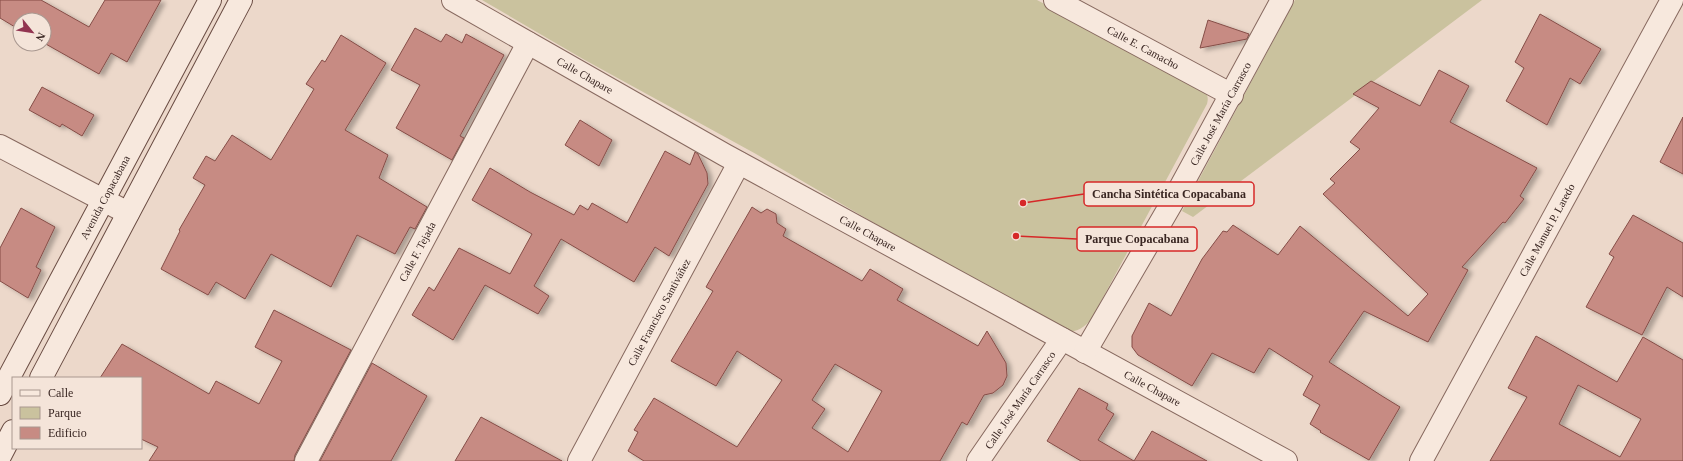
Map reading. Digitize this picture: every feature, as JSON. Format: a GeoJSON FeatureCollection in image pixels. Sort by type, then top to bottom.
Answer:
{"type":"FeatureCollection","features":[{"type":"Feature","properties":{"kind":"street","name":"Avenida Copacabana"},"geometry":{"type":"LineString","coordinates":[[0,394],[210,0]]}},
{"type":"Feature","properties":{"kind":"street"},"geometry":{"type":"LineString","coordinates":[[42,377],[241,0]]}},
{"type":"Feature","properties":{"kind":"street","name":"Calle Chapare"},"geometry":{"type":"LineString","coordinates":[[453,0],[739,163],[1286,461]]}},
{"type":"Feature","properties":{"kind":"street","name":"Calle E. Camacho"},"geometry":{"type":"LineString","coordinates":[[1055,0],[1232,95]]}},
{"type":"Feature","properties":{"kind":"street","name":"Calle José María Carrasco"},"geometry":{"type":"LineString","coordinates":[[1085,352],[1173,201],[1232,95],[1282,0]]}},
{"type":"Feature","properties":{"kind":"street","name":"Calle Manuel P. Laredo"},"geometry":{"type":"LineString","coordinates":[[1421,461],[1672,0]]}},
{"type":"Feature","properties":{"kind":"street","name":"Calle F. Tejada"},"geometry":{"type":"LineString","coordinates":[[306,461],[528,44]]}},
{"type":"Feature","properties":{"kind":"street"},"geometry":{"type":"LineString","coordinates":[[0,146],[128,213]]}},
{"type":"Feature","properties":{"kind":"street","name":"Calle Francisco Santiváñez"},"geometry":{"type":"LineString","coordinates":[[579,461],[739,163]]}},
{"type":"Feature","properties":{"kind":"street","name":"Calle José María Carrasco"},"geometry":{"type":"LineString","coordinates":[[978,461],[1062,338]]}},
{"type":"Feature","properties":{"kind":"street"},"geometry":{"type":"LineString","coordinates":[[0,456],[12,433]]}},
{"type":"Feature","properties":{"kind":"green space"},"geometry":{"type":"Polygon","coordinates":[[[482,0],[1037,0],[1200,87],[1207,95],[1208,101],[1092,318],[1085,326],[1077,330],[1064,332],[1059,331],[756,154],[583,59],[482,0]]]}},
{"type":"Feature","properties":{"kind":"green space"},"geometry":{"type":"Polygon","coordinates":[[[1295,0],[1482,0],[1193,217],[1182,211],[1295,0]]]}},
{"type":"Feature","properties":{"kind":"building"},"geometry":{"type":"Polygon","coordinates":[[[0,0],[41,0],[89,27],[105,0],[161,0],[127,62],[111,53],[99,74],[52,48],[52,12],[12,12],[12,25],[0,18],[0,0]]]}},
{"type":"Feature","properties":{"kind":"building"},"geometry":{"type":"Polygon","coordinates":[[[1540,14],[1601,49],[1580,84],[1570,78],[1547,125],[1506,101],[1524,68],[1515,62],[1540,14]]]}},
{"type":"Feature","properties":{"kind":"building"},"geometry":{"type":"Polygon","coordinates":[[[1208,20],[1249,34],[1247,39],[1200,48],[1208,20]]]}},
{"type":"Feature","properties":{"kind":"building"},"geometry":{"type":"Polygon","coordinates":[[[415,28],[441,42],[446,34],[462,43],[466,34],[504,55],[460,136],[464,138],[452,160],[396,128],[420,85],[391,70],[415,28]]]}},
{"type":"Feature","properties":{"kind":"building"},"geometry":{"type":"Polygon","coordinates":[[[341,35],[386,63],[345,130],[388,155],[379,178],[427,207],[415,229],[410,227],[395,254],[357,235],[331,287],[271,254],[245,299],[216,282],[208,295],[161,269],[180,231],[179,230],[205,185],[193,178],[206,156],[215,161],[232,135],[271,160],[314,89],[306,84],[322,60],[325,62],[341,35]]]}},
{"type":"Feature","properties":{"kind":"building"},"geometry":{"type":"Polygon","coordinates":[[[1439,70],[1469,86],[1450,122],[1537,168],[1520,196],[1524,199],[1505,223],[1503,222],[1462,267],[1468,270],[1428,342],[1364,311],[1329,362],[1400,407],[1369,460],[1320,432],[1321,431],[1310,424],[1320,405],[1303,395],[1313,376],[1269,348],[1254,373],[1212,353],[1192,386],[1138,355],[1132,347],[1132,336],[1149,303],[1171,316],[1202,259],[1223,231],[1227,232],[1233,225],[1278,255],[1300,226],[1408,316],[1428,294],[1323,194],[1335,183],[1330,179],[1360,149],[1350,142],[1379,108],[1353,94],[1371,81],[1420,106],[1439,70]]]}},
{"type":"Feature","properties":{"kind":"building"},"geometry":{"type":"Polygon","coordinates":[[[42,87],[94,115],[82,136],[62,124],[60,127],[29,110],[42,87]]]}},
{"type":"Feature","properties":{"kind":"building"},"geometry":{"type":"Polygon","coordinates":[[[1683,117],[1683,174],[1660,162],[1683,117]]]}},
{"type":"Feature","properties":{"kind":"building"},"geometry":{"type":"Polygon","coordinates":[[[580,120],[612,140],[599,166],[565,145],[580,120]]]}},
{"type":"Feature","properties":{"kind":"building"},"geometry":{"type":"Polygon","coordinates":[[[665,151],[690,165],[695,152],[698,154],[707,173],[708,184],[669,256],[655,247],[634,282],[561,239],[534,286],[549,296],[538,314],[485,285],[453,340],[412,315],[429,287],[434,291],[459,248],[510,274],[532,234],[472,200],[490,168],[530,192],[574,215],[580,205],[588,210],[592,203],[627,223],[665,151]]]}},
{"type":"Feature","properties":{"kind":"building"},"geometry":{"type":"Polygon","coordinates":[[[752,207],[761,213],[767,209],[776,214],[777,223],[786,229],[783,236],[862,281],[870,269],[903,289],[897,300],[978,346],[987,331],[1006,363],[1007,376],[1003,385],[993,393],[984,395],[967,425],[962,422],[940,461],[644,461],[628,451],[638,432],[634,430],[654,398],[737,447],[782,380],[737,351],[716,386],[671,361],[713,291],[706,287],[752,207]],[[835,364],[812,400],[825,409],[812,428],[848,452],[882,391],[835,364]]]}},
{"type":"Feature","properties":{"kind":"building"},"geometry":{"type":"Polygon","coordinates":[[[21,208],[55,227],[36,267],[41,270],[28,298],[0,281],[0,248],[21,208]]]}},
{"type":"Feature","properties":{"kind":"building"},"geometry":{"type":"Polygon","coordinates":[[[1633,215],[1683,243],[1683,297],[1667,287],[1642,335],[1586,307],[1614,257],[1609,254],[1633,215]]]}},
{"type":"Feature","properties":{"kind":"building"},"geometry":{"type":"Polygon","coordinates":[[[274,310],[351,350],[295,455],[294,461],[149,461],[158,447],[142,439],[142,377],[101,377],[122,344],[209,394],[216,381],[259,404],[282,361],[255,347],[274,310]]]}},
{"type":"Feature","properties":{"kind":"building"},"geometry":{"type":"Polygon","coordinates":[[[1536,336],[1617,382],[1643,337],[1683,360],[1683,461],[1490,461],[1527,397],[1508,388],[1536,336]],[[1578,385],[1559,424],[1620,457],[1641,419],[1578,385]]]}},
{"type":"Feature","properties":{"kind":"building"},"geometry":{"type":"Polygon","coordinates":[[[372,363],[427,396],[391,461],[320,461],[372,363]]]}},
{"type":"Feature","properties":{"kind":"building"},"geometry":{"type":"Polygon","coordinates":[[[1079,388],[1108,404],[1106,409],[1114,414],[1098,440],[1134,461],[1081,461],[1047,441],[1079,388]]]}},
{"type":"Feature","properties":{"kind":"building"},"geometry":{"type":"Polygon","coordinates":[[[481,417],[562,461],[455,461],[481,417]]]}},
{"type":"Feature","properties":{"kind":"building"},"geometry":{"type":"Polygon","coordinates":[[[1152,431],[1207,461],[1134,461],[1152,431]]]}},
{"type":"Feature","properties":{"kind":"place","name":"Cancha Sintética Copacabana"},"geometry":{"type":"Point","coordinates":[1023,203]}},
{"type":"Feature","properties":{"kind":"place","name":"Parque Copacabana"},"geometry":{"type":"Point","coordinates":[1016,236]}}]}
